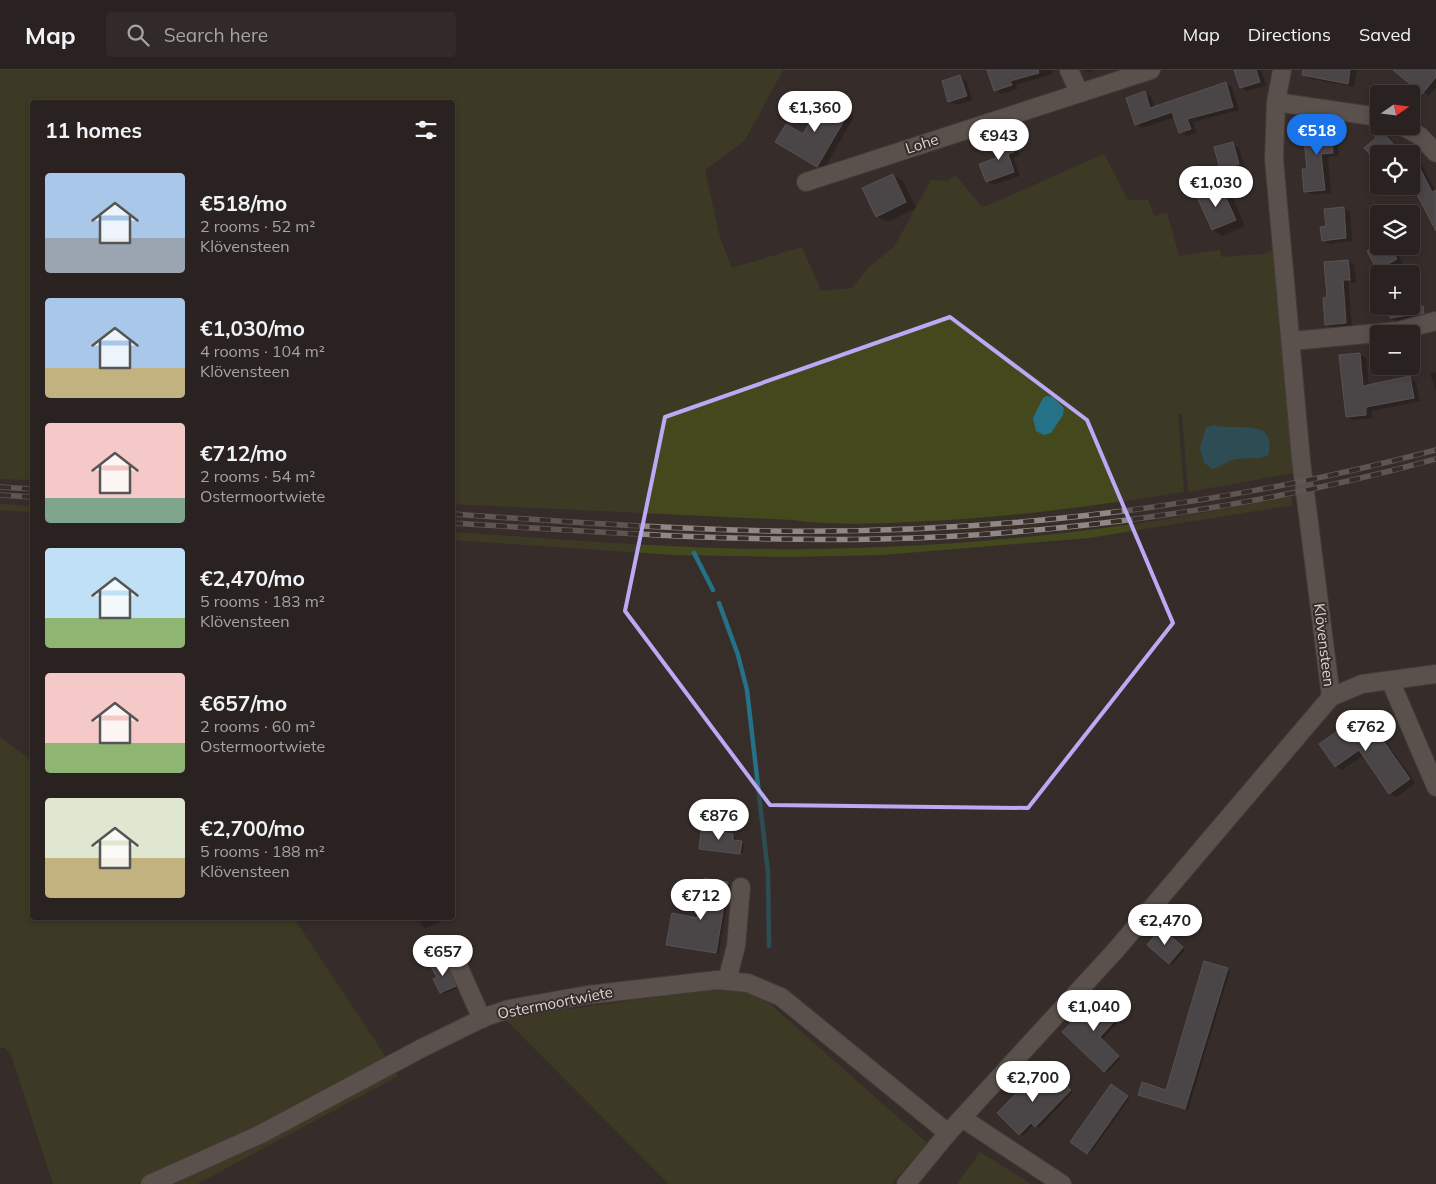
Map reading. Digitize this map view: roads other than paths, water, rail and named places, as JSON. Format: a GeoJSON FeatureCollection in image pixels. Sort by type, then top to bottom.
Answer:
{"type":"FeatureCollection","features":[{"type":"Feature","properties":{"kind":"street"},"geometry":{"type":"LineString","coordinates":[[1070,70],[1079,93]]}},
{"type":"Feature","properties":{"kind":"street","name":"Lohe"},"geometry":{"type":"LineString","coordinates":[[806,182],[1151,70]]}},
{"type":"Feature","properties":{"kind":"street","name":"Klövensteen"},"geometry":{"type":"LineString","coordinates":[[906,1184],[948,1133],[1115,951],[1331,697],[1301,467],[1292,341],[1274,159],[1276,102],[1282,70]]}},
{"type":"Feature","properties":{"kind":"street"},"geometry":{"type":"LineString","coordinates":[[1276,102],[1370,116]]}},
{"type":"Feature","properties":{"kind":"street"},"geometry":{"type":"LineString","coordinates":[[1418,135],[1436,153]]}},
{"type":"Feature","properties":{"kind":"street"},"geometry":{"type":"LineString","coordinates":[[1292,341],[1398,331],[1436,321]]}},
{"type":"Feature","properties":{"kind":"street"},"geometry":{"type":"LineString","coordinates":[[1331,697],[1362,684],[1436,674]]}},
{"type":"Feature","properties":{"kind":"street"},"geometry":{"type":"LineString","coordinates":[[1390,680],[1436,787]]}},
{"type":"Feature","properties":{"kind":"street"},"geometry":{"type":"LineString","coordinates":[[727,981],[736,946],[741,887]]}},
{"type":"Feature","properties":{"kind":"street"},"geometry":{"type":"LineString","coordinates":[[456,961],[482,1019]]}},
{"type":"Feature","properties":{"kind":"street","name":"Ostermoortwiete"},"geometry":{"type":"LineString","coordinates":[[150,1184],[261,1134],[422,1048],[482,1019],[509,1009],[587,995],[717,980],[748,983],[781,997],[948,1133]]}},
{"type":"Feature","properties":{"kind":"street"},"geometry":{"type":"LineString","coordinates":[[962,1118],[1062,1184]]}},
{"type":"Feature","properties":{"kind":"water"},"geometry":{"type":"Polygon","coordinates":[[[1047,396],[1053,397],[1064,408],[1063,415],[1051,433],[1044,435],[1036,431],[1033,418],[1043,398],[1047,396]]]}},
{"type":"Feature","properties":{"kind":"water"},"geometry":{"type":"Polygon","coordinates":[[[1214,425],[1261,430],[1267,435],[1270,443],[1268,456],[1235,459],[1213,469],[1204,463],[1200,448],[1206,427],[1214,425]]]}},
{"type":"Feature","properties":{"kind":"waterway"},"geometry":{"type":"LineString","coordinates":[[694,553],[713,590]]}},
{"type":"Feature","properties":{"kind":"waterway"},"geometry":{"type":"LineString","coordinates":[[719,603],[738,655],[747,690],[768,873],[769,946]]}},
{"type":"Feature","properties":{"kind":"railway"},"geometry":{"type":"LineString","coordinates":[[455,514],[731,530],[855,531],[939,528],[1106,513],[1189,501],[1355,470],[1436,450]]}},
{"type":"Feature","properties":{"kind":"railway"},"geometry":{"type":"LineString","coordinates":[[455,523],[719,538],[826,540],[1019,532],[1161,516],[1231,504],[1370,476],[1436,459]]}},
{"type":"Feature","properties":{"kind":"railway"},"geometry":{"type":"LineString","coordinates":[[0,487],[30,489]]}},
{"type":"Feature","properties":{"kind":"railway"},"geometry":{"type":"LineString","coordinates":[[0,495],[30,497]]}}]}
